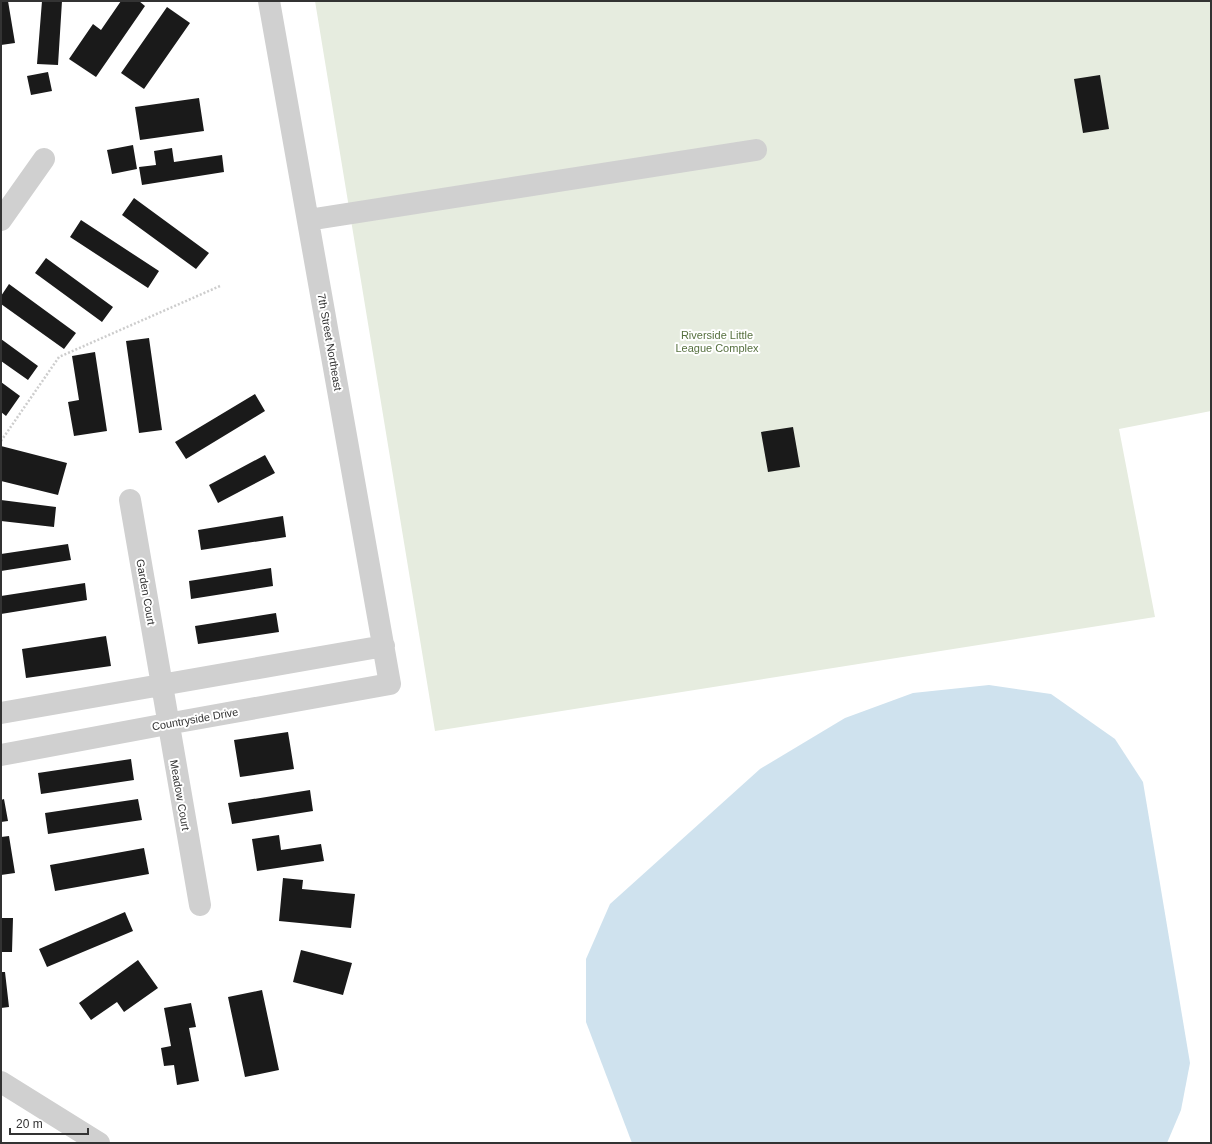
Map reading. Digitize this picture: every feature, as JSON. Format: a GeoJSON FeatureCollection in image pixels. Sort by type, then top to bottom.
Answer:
{"type":"FeatureCollection","features":[{"type":"Feature","properties":{"kind":"street","name":"7th Street Northeast"},"geometry":{"type":"LineString","coordinates":[[269,1],[390,684]]}},
{"type":"Feature","properties":{"kind":"street"},"geometry":{"type":"LineString","coordinates":[[308,220],[756,150]]}},
{"type":"Feature","properties":{"kind":"street"},"geometry":{"type":"LineString","coordinates":[[1,220],[44,159]]}},
{"type":"Feature","properties":{"kind":"street","name":"Garden Court"},"geometry":{"type":"LineString","coordinates":[[130,500],[162,685]]}},
{"type":"Feature","properties":{"kind":"street"},"geometry":{"type":"LineString","coordinates":[[1,713],[384,646]]}},
{"type":"Feature","properties":{"kind":"street","name":"Countryside Drive"},"geometry":{"type":"LineString","coordinates":[[1,755],[390,684]]}},
{"type":"Feature","properties":{"kind":"street","name":"Meadow Court"},"geometry":{"type":"LineString","coordinates":[[162,685],[167,724],[200,905]]}},
{"type":"Feature","properties":{"kind":"street"},"geometry":{"type":"LineString","coordinates":[[1,1082],[99,1143]]}},
{"type":"Feature","properties":{"kind":"path"},"geometry":{"type":"LineString","coordinates":[[1,441],[59,357],[220,286]]}},
{"type":"Feature","properties":{"kind":"green space","name":"Riverside Little League Complex"},"geometry":{"type":"Polygon","coordinates":[[[315,1],[1211,1],[1211,411],[1119,429],[1155,617],[435,731],[315,1]]]}},
{"type":"Feature","properties":{"kind":"water"},"geometry":{"type":"Polygon","coordinates":[[[989,685],[1051,694],[1115,739],[1143,782],[1190,1063],[1181,1110],[1167,1143],[632,1143],[586,1022],[586,959],[610,904],[760,769],[845,718],[913,693],[989,685]]]}},
{"type":"Feature","properties":{"kind":"building"},"geometry":{"type":"Polygon","coordinates":[[[1,1],[8,1],[15,43],[1,45],[1,1]]]}},
{"type":"Feature","properties":{"kind":"building"},"geometry":{"type":"Polygon","coordinates":[[[42,1],[62,1],[58,65],[37,64],[42,1]]]}},
{"type":"Feature","properties":{"kind":"building"},"geometry":{"type":"Polygon","coordinates":[[[121,1],[139,1],[145,6],[96,77],[69,59],[93,24],[101,30],[121,1]]]}},
{"type":"Feature","properties":{"kind":"building"},"geometry":{"type":"Polygon","coordinates":[[[167,7],[190,23],[144,89],[121,73],[167,7]]]}},
{"type":"Feature","properties":{"kind":"building"},"geometry":{"type":"Polygon","coordinates":[[[48,72],[52,91],[31,95],[27,76],[48,72]]]}},
{"type":"Feature","properties":{"kind":"building"},"geometry":{"type":"Polygon","coordinates":[[[1100,75],[1109,129],[1083,133],[1074,79],[1100,75]]]}},
{"type":"Feature","properties":{"kind":"building"},"geometry":{"type":"Polygon","coordinates":[[[199,98],[204,131],[140,140],[135,107],[199,98]]]}},
{"type":"Feature","properties":{"kind":"building"},"geometry":{"type":"Polygon","coordinates":[[[133,145],[137,169],[112,174],[107,150],[133,145]]]}},
{"type":"Feature","properties":{"kind":"building"},"geometry":{"type":"Polygon","coordinates":[[[172,148],[174,162],[222,155],[224,172],[142,185],[139,167],[156,165],[154,151],[172,148]]]}},
{"type":"Feature","properties":{"kind":"building"},"geometry":{"type":"Polygon","coordinates":[[[134,198],[209,253],[196,269],[122,215],[134,198]]]}},
{"type":"Feature","properties":{"kind":"building"},"geometry":{"type":"Polygon","coordinates":[[[81,220],[159,271],[148,288],[70,237],[81,220]]]}},
{"type":"Feature","properties":{"kind":"building"},"geometry":{"type":"Polygon","coordinates":[[[46,258],[113,307],[102,322],[35,273],[46,258]]]}},
{"type":"Feature","properties":{"kind":"building"},"geometry":{"type":"Polygon","coordinates":[[[9,284],[76,333],[64,349],[1,304],[1,296],[9,284]]]}},
{"type":"Feature","properties":{"kind":"building"},"geometry":{"type":"Polygon","coordinates":[[[149,338],[162,430],[139,433],[126,341],[149,338]]]}},
{"type":"Feature","properties":{"kind":"building"},"geometry":{"type":"Polygon","coordinates":[[[1,339],[38,366],[28,380],[1,361],[1,339]]]}},
{"type":"Feature","properties":{"kind":"building"},"geometry":{"type":"Polygon","coordinates":[[[95,352],[107,431],[74,436],[68,402],[79,400],[72,356],[95,352]]]}},
{"type":"Feature","properties":{"kind":"building"},"geometry":{"type":"Polygon","coordinates":[[[1,382],[20,396],[6,416],[1,412],[1,382]]]}},
{"type":"Feature","properties":{"kind":"building"},"geometry":{"type":"Polygon","coordinates":[[[255,394],[265,411],[186,459],[175,442],[255,394]]]}},
{"type":"Feature","properties":{"kind":"building"},"geometry":{"type":"Polygon","coordinates":[[[793,427],[800,467],[768,472],[761,432],[793,427]]]}},
{"type":"Feature","properties":{"kind":"building"},"geometry":{"type":"Polygon","coordinates":[[[1,446],[67,463],[58,495],[1,481],[1,446]]]}},
{"type":"Feature","properties":{"kind":"building"},"geometry":{"type":"Polygon","coordinates":[[[265,455],[275,473],[218,503],[209,485],[265,455]]]}},
{"type":"Feature","properties":{"kind":"building"},"geometry":{"type":"Polygon","coordinates":[[[1,500],[56,507],[54,527],[1,521],[1,500]]]}},
{"type":"Feature","properties":{"kind":"building"},"geometry":{"type":"Polygon","coordinates":[[[283,516],[286,537],[201,550],[198,530],[283,516]]]}},
{"type":"Feature","properties":{"kind":"building"},"geometry":{"type":"Polygon","coordinates":[[[68,544],[71,560],[1,571],[1,554],[68,544]]]}},
{"type":"Feature","properties":{"kind":"building"},"geometry":{"type":"Polygon","coordinates":[[[271,568],[273,586],[191,599],[189,581],[271,568]]]}},
{"type":"Feature","properties":{"kind":"building"},"geometry":{"type":"Polygon","coordinates":[[[85,583],[87,600],[1,614],[1,596],[85,583]]]}},
{"type":"Feature","properties":{"kind":"building"},"geometry":{"type":"Polygon","coordinates":[[[276,613],[279,632],[198,644],[195,626],[276,613]]]}},
{"type":"Feature","properties":{"kind":"building"},"geometry":{"type":"Polygon","coordinates":[[[106,636],[111,666],[26,678],[22,649],[106,636]]]}},
{"type":"Feature","properties":{"kind":"building"},"geometry":{"type":"Polygon","coordinates":[[[288,732],[294,769],[240,777],[234,740],[288,732]]]}},
{"type":"Feature","properties":{"kind":"building"},"geometry":{"type":"Polygon","coordinates":[[[131,759],[134,780],[41,794],[38,773],[131,759]]]}},
{"type":"Feature","properties":{"kind":"building"},"geometry":{"type":"Polygon","coordinates":[[[310,790],[313,811],[232,824],[228,803],[310,790]]]}},
{"type":"Feature","properties":{"kind":"building"},"geometry":{"type":"Polygon","coordinates":[[[4,799],[8,821],[1,822],[1,800],[4,799]]]}},
{"type":"Feature","properties":{"kind":"building"},"geometry":{"type":"Polygon","coordinates":[[[138,799],[142,820],[48,834],[45,813],[138,799]]]}},
{"type":"Feature","properties":{"kind":"building"},"geometry":{"type":"Polygon","coordinates":[[[279,835],[281,850],[321,844],[324,861],[257,871],[252,839],[279,835]]]}},
{"type":"Feature","properties":{"kind":"building"},"geometry":{"type":"Polygon","coordinates":[[[9,836],[15,873],[1,875],[1,837],[9,836]]]}},
{"type":"Feature","properties":{"kind":"building"},"geometry":{"type":"Polygon","coordinates":[[[144,848],[149,874],[55,891],[50,865],[144,848]]]}},
{"type":"Feature","properties":{"kind":"building"},"geometry":{"type":"Polygon","coordinates":[[[283,878],[303,880],[302,889],[355,894],[351,928],[279,921],[283,878]]]}},
{"type":"Feature","properties":{"kind":"building"},"geometry":{"type":"Polygon","coordinates":[[[125,912],[133,931],[47,967],[39,949],[125,912]]]}},
{"type":"Feature","properties":{"kind":"building"},"geometry":{"type":"Polygon","coordinates":[[[1,918],[13,918],[12,952],[1,952],[1,918]]]}},
{"type":"Feature","properties":{"kind":"building"},"geometry":{"type":"Polygon","coordinates":[[[301,950],[352,963],[343,995],[293,982],[301,950]]]}},
{"type":"Feature","properties":{"kind":"building"},"geometry":{"type":"Polygon","coordinates":[[[138,960],[158,988],[124,1012],[117,1002],[91,1020],[79,1003],[138,960]]]}},
{"type":"Feature","properties":{"kind":"building"},"geometry":{"type":"Polygon","coordinates":[[[1,972],[5,972],[9,1007],[1,1008],[1,972]]]}},
{"type":"Feature","properties":{"kind":"building"},"geometry":{"type":"Polygon","coordinates":[[[262,990],[279,1070],[245,1077],[228,997],[262,990]]]}},
{"type":"Feature","properties":{"kind":"building"},"geometry":{"type":"Polygon","coordinates":[[[191,1003],[196,1027],[189,1028],[199,1081],[177,1085],[174,1065],[164,1066],[161,1048],[171,1046],[164,1008],[191,1003]]]}}]}
